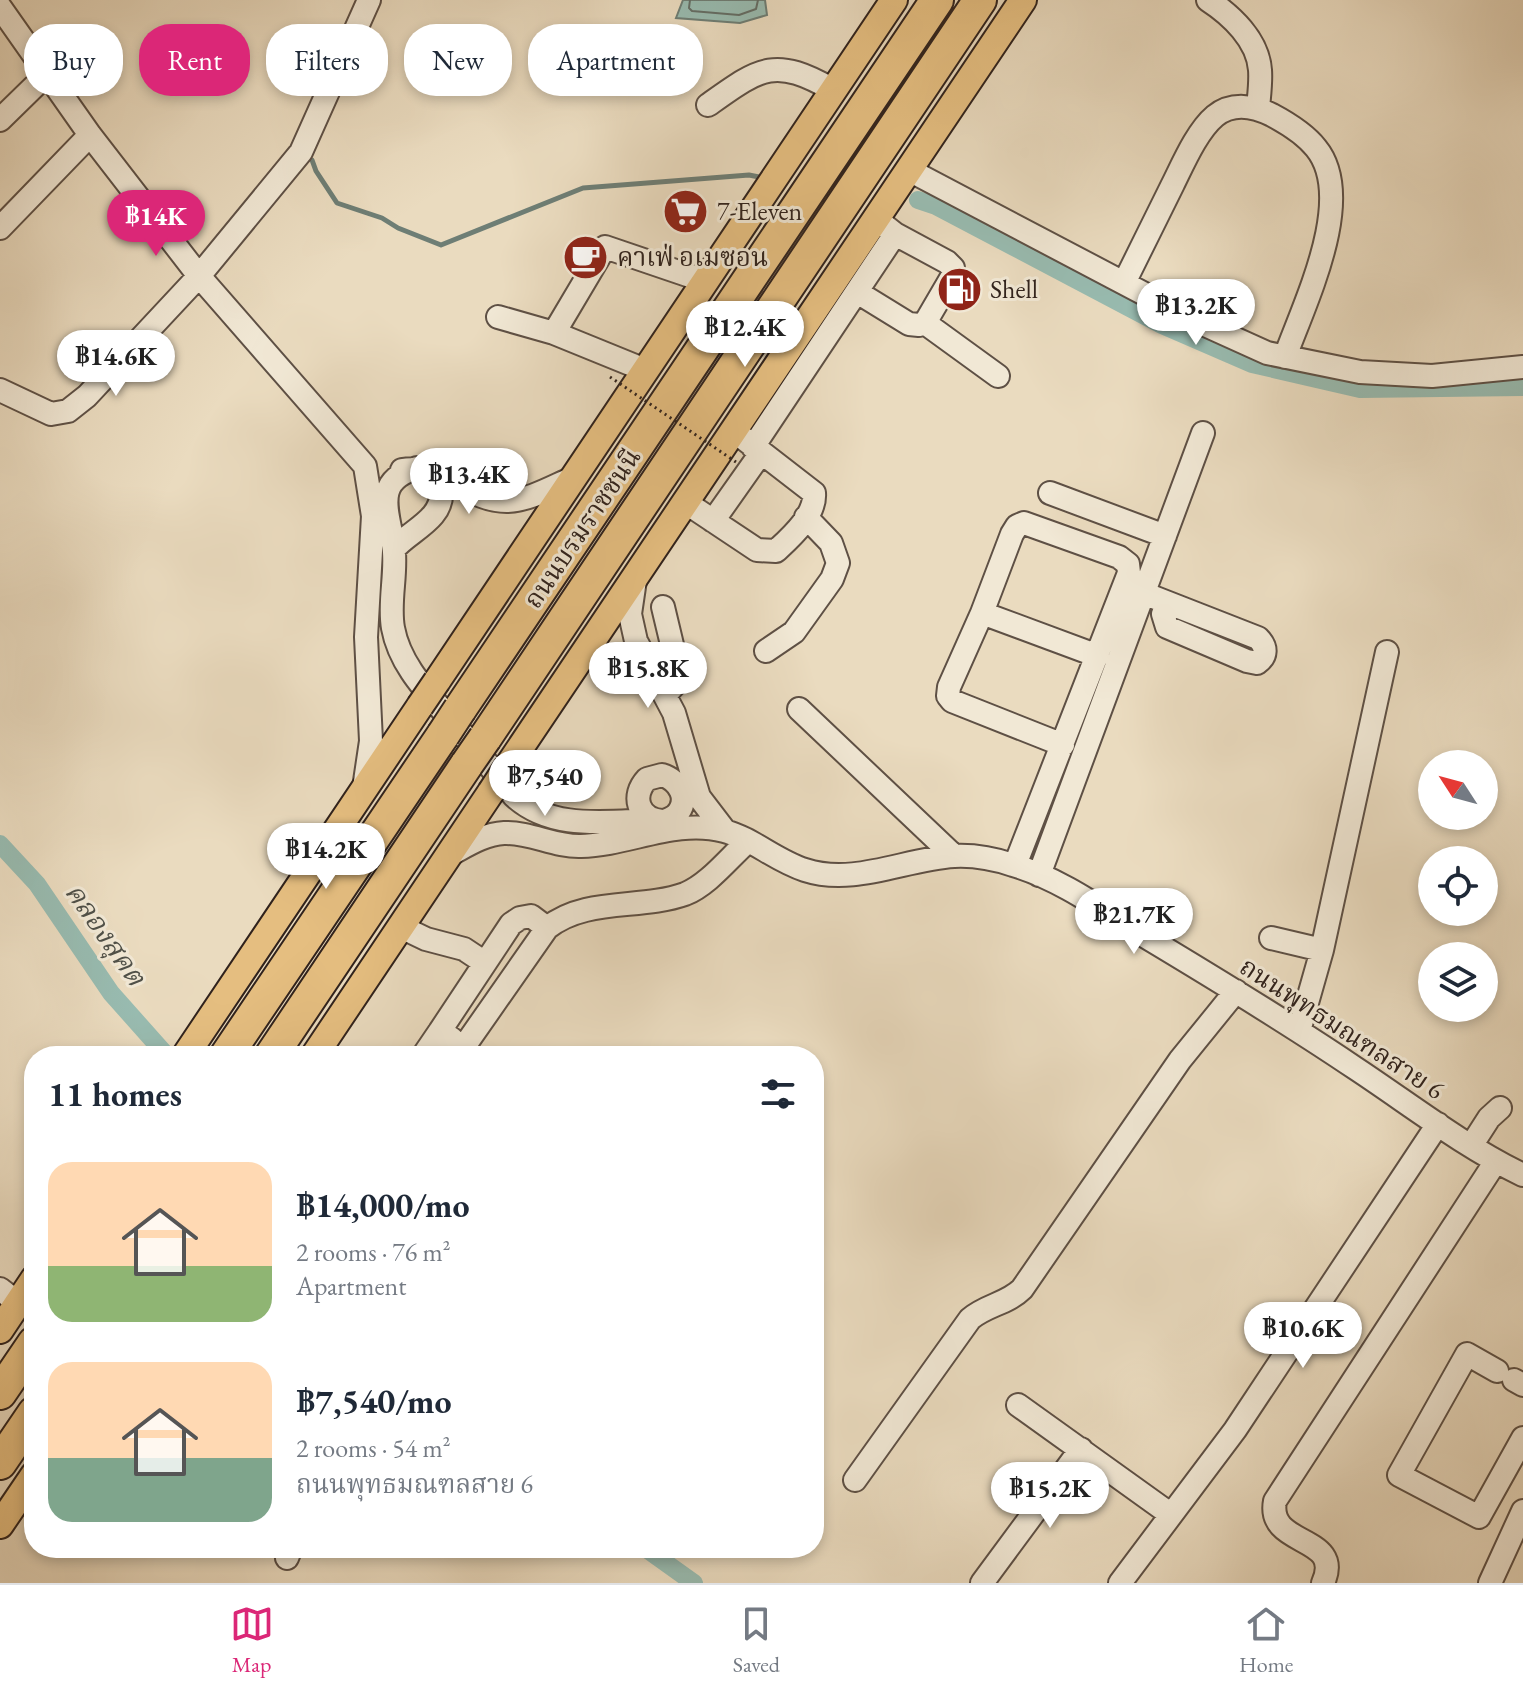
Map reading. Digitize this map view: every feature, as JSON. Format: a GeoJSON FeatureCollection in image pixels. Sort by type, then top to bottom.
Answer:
{"type":"FeatureCollection","features":[{"type":"Feature","properties":{"kind":"highway","name":"ถนนบรมราชชนนี"},"geometry":{"type":"LineString","coordinates":[[233,1046],[906,47],[934,0]]}},
{"type":"Feature","properties":{"kind":"highway","name":"ถนนบรมราชชนนี"},"geometry":{"type":"LineString","coordinates":[[278,1046],[980,0]]}},
{"type":"Feature","properties":{"kind":"highway"},"geometry":{"type":"LineString","coordinates":[[0,1393],[24,1358]]}},
{"type":"Feature","properties":{"kind":"highway"},"geometry":{"type":"LineString","coordinates":[[0,1463],[24,1428]]}},
{"type":"Feature","properties":{"kind":"main road"},"geometry":{"type":"LineString","coordinates":[[192,1046],[894,0]]}},
{"type":"Feature","properties":{"kind":"main road"},"geometry":{"type":"LineString","coordinates":[[321,1046],[685,502],[746,448],[886,226],[909,170],[1023,0]]}},
{"type":"Feature","properties":{"kind":"main road"},"geometry":{"type":"LineString","coordinates":[[0,1330],[9,1296]]}},
{"type":"Feature","properties":{"kind":"main road"},"geometry":{"type":"LineString","coordinates":[[0,1525],[24,1490]]}},
{"type":"Feature","properties":{"kind":"street"},"geometry":{"type":"LineString","coordinates":[[0,390],[51,414],[68,411],[87,396],[199,276],[301,152],[369,0]]}},
{"type":"Feature","properties":{"kind":"street"},"geometry":{"type":"LineString","coordinates":[[1208,0],[1236,23],[1251,43],[1260,70],[1258,108]]}},
{"type":"Feature","properties":{"kind":"street"},"geometry":{"type":"LineString","coordinates":[[0,7],[24,41]]}},
{"type":"Feature","properties":{"kind":"street"},"geometry":{"type":"LineString","coordinates":[[708,105],[745,78],[764,71],[805,74],[833,90]]}},
{"type":"Feature","properties":{"kind":"street"},"geometry":{"type":"LineString","coordinates":[[0,120],[25,96]]}},
{"type":"Feature","properties":{"kind":"street"},"geometry":{"type":"LineString","coordinates":[[63,96],[199,276],[365,466],[373,516]]}},
{"type":"Feature","properties":{"kind":"street"},"geometry":{"type":"LineString","coordinates":[[1124,283],[1181,169],[1214,116],[1234,107],[1258,108],[1298,132],[1317,149],[1329,176],[1333,207],[1327,240],[1285,357]]}},
{"type":"Feature","properties":{"kind":"street"},"geometry":{"type":"LineString","coordinates":[[0,228],[90,135]]}},
{"type":"Feature","properties":{"kind":"street"},"geometry":{"type":"LineString","coordinates":[[909,170],[1230,337],[1285,357],[1360,372],[1432,376],[1523,367]]}},
{"type":"Feature","properties":{"kind":"street"},"geometry":{"type":"LineString","coordinates":[[713,521],[746,448],[857,292],[886,226],[953,268],[953,275],[925,323],[919,325],[909,324],[857,292]]}},
{"type":"Feature","properties":{"kind":"street"},"geometry":{"type":"LineString","coordinates":[[554,333],[605,247],[705,281]]}},
{"type":"Feature","properties":{"kind":"street"},"geometry":{"type":"LineString","coordinates":[[498,317],[554,333],[645,370]]}},
{"type":"Feature","properties":{"kind":"street"},"geometry":{"type":"LineString","coordinates":[[925,323],[998,376]]}},
{"type":"Feature","properties":{"kind":"street"},"geometry":{"type":"LineString","coordinates":[[1039,875],[1203,433]]}},
{"type":"Feature","properties":{"kind":"street"},"geometry":{"type":"LineString","coordinates":[[685,502],[757,550],[776,551],[806,517],[814,501],[814,493],[746,448]]}},
{"type":"Feature","properties":{"kind":"street"},"geometry":{"type":"LineString","coordinates":[[365,466],[379,470],[414,469],[499,500],[524,498],[573,478]]}},
{"type":"Feature","properties":{"kind":"street"},"geometry":{"type":"LineString","coordinates":[[364,790],[371,741],[366,637],[373,516],[380,487],[390,476],[414,469]]}},
{"type":"Feature","properties":{"kind":"street"},"geometry":{"type":"LineString","coordinates":[[414,469],[396,478],[385,496],[394,549],[391,613],[400,653],[415,677],[514,796],[531,809],[560,820],[658,821],[694,826]]}},
{"type":"Feature","properties":{"kind":"street"},"geometry":{"type":"LineString","coordinates":[[394,549],[409,533],[430,520],[440,505],[441,491],[414,469]]}},
{"type":"Feature","properties":{"kind":"street"},"geometry":{"type":"LineString","coordinates":[[1050,493],[1165,536]]}},
{"type":"Feature","properties":{"kind":"street"},"geometry":{"type":"LineString","coordinates":[[766,651],[794,632],[832,579],[838,563],[831,543],[806,517]]}},
{"type":"Feature","properties":{"kind":"street"},"geometry":{"type":"LineString","coordinates":[[1015,865],[1063,745],[1098,656],[1129,573],[1128,564],[1119,557],[1024,523],[1017,526],[1012,534],[948,696],[966,707],[1063,745]]}},
{"type":"Feature","properties":{"kind":"street","name":"ถนนพุทธมณฑลสาย 6"},"geometry":{"type":"LineString","coordinates":[[636,577],[630,601],[631,626],[636,641],[674,713],[699,797],[725,831]]}},
{"type":"Feature","properties":{"kind":"street"},"geometry":{"type":"LineString","coordinates":[[1143,593],[1168,603]]}},
{"type":"Feature","properties":{"kind":"street"},"geometry":{"type":"LineString","coordinates":[[663,607],[679,674],[666,694]]}},
{"type":"Feature","properties":{"kind":"street"},"geometry":{"type":"LineString","coordinates":[[982,613],[1098,656]]}},
{"type":"Feature","properties":{"kind":"street"},"geometry":{"type":"LineString","coordinates":[[1299,1031],[1322,950],[1387,652]]}},
{"type":"Feature","properties":{"kind":"street"},"geometry":{"type":"LineString","coordinates":[[799,709],[954,856]]}},
{"type":"Feature","properties":{"kind":"street"},"geometry":{"type":"LineString","coordinates":[[620,842],[680,810],[686,759]]}},
{"type":"Feature","properties":{"kind":"street"},"geometry":{"type":"LineString","coordinates":[[658,821],[643,813],[639,807],[641,785],[654,776],[662,775],[670,777],[681,788]]}},
{"type":"Feature","properties":{"kind":"street","name":"ถนนพุทธมณฑลสาย 6"},"geometry":{"type":"LineString","coordinates":[[448,856],[487,836],[502,833],[516,833],[557,845],[577,846],[620,842],[694,826],[725,831],[779,860],[808,871],[836,874],[869,872],[954,856],[991,859],[1015,865],[1039,875],[1236,991],[1508,1168]]}},
{"type":"Feature","properties":{"kind":"street"},"geometry":{"type":"LineString","coordinates":[[468,1046],[468,1041],[547,928],[560,918],[579,911],[688,893],[747,842]]}},
{"type":"Feature","properties":{"kind":"street"},"geometry":{"type":"LineString","coordinates":[[430,1046],[511,924],[531,916],[547,928]]}},
{"type":"Feature","properties":{"kind":"street"},"geometry":{"type":"LineString","coordinates":[[401,927],[426,939],[464,949],[485,963]]}},
{"type":"Feature","properties":{"kind":"street"},"geometry":{"type":"LineString","coordinates":[[1271,938],[1322,950]]}},
{"type":"Feature","properties":{"kind":"street"},"geometry":{"type":"LineString","coordinates":[[855,1480],[970,1319],[1014,1297],[1022,1289],[1180,1060],[1236,991]]}},
{"type":"Feature","properties":{"kind":"street"},"geometry":{"type":"LineString","coordinates":[[440,1031],[461,1046]]}},
{"type":"Feature","properties":{"kind":"street"},"geometry":{"type":"LineString","coordinates":[[1471,1146],[1489,1118],[1500,1108]]}},
{"type":"Feature","properties":{"kind":"street"},"geometry":{"type":"LineString","coordinates":[[1120,1583],[1235,1430],[1438,1124]]}},
{"type":"Feature","properties":{"kind":"street"},"geometry":{"type":"LineString","coordinates":[[1323,1583],[1329,1561],[1281,1528],[1275,1520],[1275,1501],[1508,1168],[1523,1151]]}},
{"type":"Feature","properties":{"kind":"street"},"geometry":{"type":"LineString","coordinates":[[1511,1378],[1467,1354],[1399,1475],[1479,1517],[1523,1438]]}},
{"type":"Feature","properties":{"kind":"street"},"geometry":{"type":"LineString","coordinates":[[1018,1405],[1170,1514]]}},
{"type":"Feature","properties":{"kind":"street"},"geometry":{"type":"LineString","coordinates":[[982,1583],[1081,1449]]}},
{"type":"Feature","properties":{"kind":"street"},"geometry":{"type":"LineString","coordinates":[[1490,1583],[1523,1511]]}},
{"type":"Feature","properties":{"kind":"path"},"geometry":{"type":"LineString","coordinates":[[610,377],[746,448]]}},
{"type":"Feature","properties":{"kind":"water"},"geometry":{"type":"Polygon","coordinates":[[[683,0],[765,0],[767,15],[740,23],[676,18],[683,0]]]}},
{"type":"Feature","properties":{"kind":"waterway"},"geometry":{"type":"LineString","coordinates":[[312,160],[337,203],[382,218],[398,228],[441,245],[583,188],[749,175],[759,177]]}},
{"type":"Feature","properties":{"kind":"waterway"},"geometry":{"type":"LineString","coordinates":[[918,200],[936,206],[1162,325],[1252,364],[1360,389],[1523,387]]}},
{"type":"Feature","properties":{"kind":"waterway","name":"คลองสุคต"},"geometry":{"type":"LineString","coordinates":[[0,844],[37,884],[111,993],[158,1046]]}},
{"type":"Feature","properties":{"kind":"waterway","name":"คลองสุคต"},"geometry":{"type":"LineString","coordinates":[[659,1558],[694,1583]]}},
{"type":"Feature","properties":{"kind":"place","name":"7-Eleven"},"geometry":{"type":"Point","coordinates":[686,211]}},
{"type":"Feature","properties":{"kind":"place","name":"คาเฟ่ อเมซอน"},"geometry":{"type":"Point","coordinates":[586,257]}},
{"type":"Feature","properties":{"kind":"place","name":"Shell"},"geometry":{"type":"Point","coordinates":[959,289]}}]}
